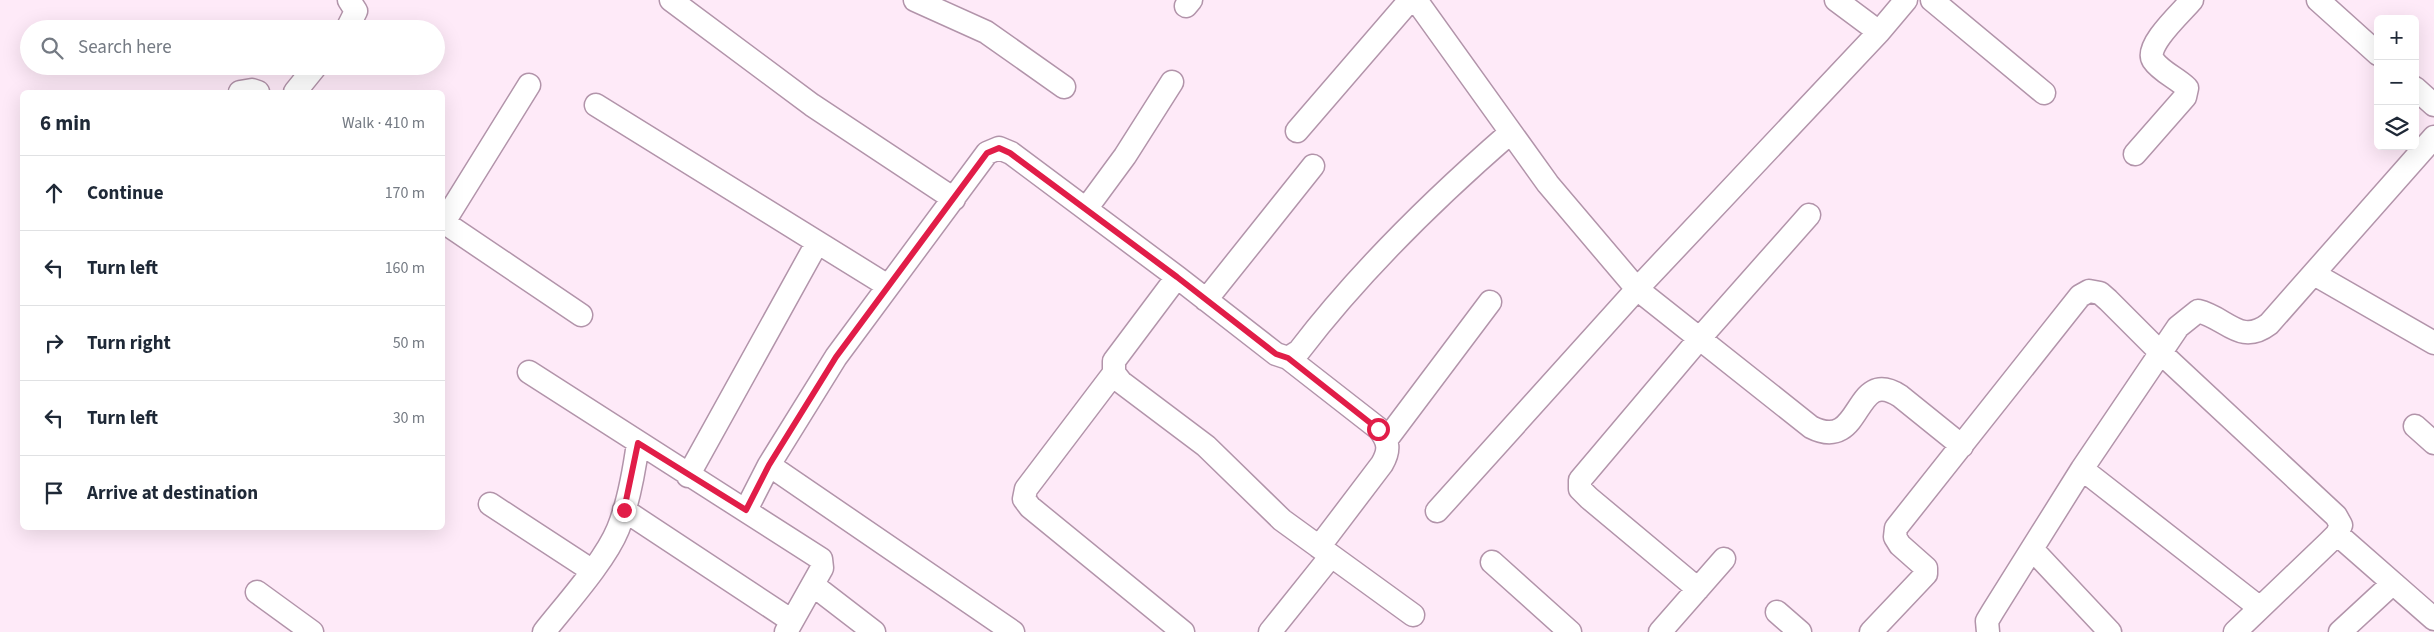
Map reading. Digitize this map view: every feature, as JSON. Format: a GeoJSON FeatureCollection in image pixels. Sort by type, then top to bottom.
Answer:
{"type":"FeatureCollection","features":[{"type":"Feature","properties":{"kind":"street"},"geometry":{"type":"LineString","coordinates":[[349,0],[356,11],[352,20]]}},
{"type":"Feature","properties":{"kind":"street"},"geometry":{"type":"LineString","coordinates":[[671,0],[812,105],[954,198]]}},
{"type":"Feature","properties":{"kind":"street"},"geometry":{"type":"LineString","coordinates":[[915,0],[986,32],[1064,87]]}},
{"type":"Feature","properties":{"kind":"street"},"geometry":{"type":"LineString","coordinates":[[1297,131],[1410,0]]}},
{"type":"Feature","properties":{"kind":"street"},"geometry":{"type":"LineString","coordinates":[[1416,0],[1510,133],[1573,214],[1637,289],[1811,426],[1824,433],[1836,432],[1846,425],[1869,394],[1880,388],[1890,390],[1900,396],[1962,446]]}},
{"type":"Feature","properties":{"kind":"street"},"geometry":{"type":"LineString","coordinates":[[1836,0],[1879,32]]}},
{"type":"Feature","properties":{"kind":"street"},"geometry":{"type":"LineString","coordinates":[[1437,511],[1637,289],[1879,32],[1906,0]]}},
{"type":"Feature","properties":{"kind":"street"},"geometry":{"type":"LineString","coordinates":[[1932,0],[2044,93]]}},
{"type":"Feature","properties":{"kind":"street"},"geometry":{"type":"LineString","coordinates":[[2135,154],[2185,97],[2187,88],[2152,59],[2151,51],[2157,40],[2192,0]]}},
{"type":"Feature","properties":{"kind":"street"},"geometry":{"type":"LineString","coordinates":[[2318,0],[2374,50]]}},
{"type":"Feature","properties":{"kind":"street"},"geometry":{"type":"LineString","coordinates":[[297,90],[309,75]]}},
{"type":"Feature","properties":{"kind":"street"},"geometry":{"type":"LineString","coordinates":[[1086,209],[1126,156],[1172,82]]}},
{"type":"Feature","properties":{"kind":"street"},"geometry":{"type":"LineString","coordinates":[[445,220],[529,85]]}},
{"type":"Feature","properties":{"kind":"street"},"geometry":{"type":"LineString","coordinates":[[2419,92],[2434,105]]}},
{"type":"Feature","properties":{"kind":"street"},"geometry":{"type":"LineString","coordinates":[[596,105],[888,286]]}},
{"type":"Feature","properties":{"kind":"street"},"geometry":{"type":"LineString","coordinates":[[1288,358],[1299,351],[1363,276],[1430,204],[1510,133]]}},
{"type":"Feature","properties":{"kind":"street"},"geometry":{"type":"LineString","coordinates":[[1988,632],[1988,621],[1993,611],[2082,469],[2178,327],[2198,311],[2212,314],[2246,334],[2258,332],[2269,324],[2434,137]]}},
{"type":"Feature","properties":{"kind":"street"},"geometry":{"type":"LineString","coordinates":[[746,510],[769,465],[836,357],[987,153],[999,148],[1010,153],[1086,209],[1276,354],[1288,358],[1378,429],[1387,440],[1388,453],[1382,464],[1270,632]]}},
{"type":"Feature","properties":{"kind":"street"},"geometry":{"type":"LineString","coordinates":[[1206,300],[1313,166]]}},
{"type":"Feature","properties":{"kind":"street"},"geometry":{"type":"LineString","coordinates":[[1698,589],[1589,498],[1580,489],[1580,480],[1700,338],[1810,215]]}},
{"type":"Feature","properties":{"kind":"street"},"geometry":{"type":"LineString","coordinates":[[445,223],[581,315]]}},
{"type":"Feature","properties":{"kind":"street"},"geometry":{"type":"LineString","coordinates":[[688,476],[817,243]]}},
{"type":"Feature","properties":{"kind":"street"},"geometry":{"type":"LineString","coordinates":[[2314,274],[2408,331],[2434,343]]}},
{"type":"Feature","properties":{"kind":"street"},"geometry":{"type":"LineString","coordinates":[[1177,277],[1114,361],[1114,373],[1026,489],[1024,498],[1030,507],[1183,632]]}},
{"type":"Feature","properties":{"kind":"street"},"geometry":{"type":"LineString","coordinates":[[1871,632],[1926,574],[1926,568],[1900,545],[1895,537],[1896,528],[2080,296],[2089,291],[2100,293],[2108,300],[2161,353],[2336,516],[2341,525],[2337,534],[2235,632]]}},
{"type":"Feature","properties":{"kind":"street"},"geometry":{"type":"LineString","coordinates":[[1387,440],[1490,302]]}},
{"type":"Feature","properties":{"kind":"street"},"geometry":{"type":"LineString","coordinates":[[529,372],[821,560],[822,568],[789,626],[624,510]]}},
{"type":"Feature","properties":{"kind":"street"},"geometry":{"type":"LineString","coordinates":[[1114,373],[1121,382],[1184,427],[1282,520],[1413,615]]}},
{"type":"Feature","properties":{"kind":"street"},"geometry":{"type":"LineString","coordinates":[[2415,426],[2434,443]]}},
{"type":"Feature","properties":{"kind":"street"},"geometry":{"type":"LineString","coordinates":[[544,632],[608,548],[624,510],[638,443]]}},
{"type":"Feature","properties":{"kind":"street"},"geometry":{"type":"LineString","coordinates":[[769,465],[1013,632]]}},
{"type":"Feature","properties":{"kind":"street"},"geometry":{"type":"LineString","coordinates":[[2082,469],[2260,608]]}},
{"type":"Feature","properties":{"kind":"street"},"geometry":{"type":"LineString","coordinates":[[490,504],[591,570]]}},
{"type":"Feature","properties":{"kind":"street"},"geometry":{"type":"LineString","coordinates":[[2337,534],[2392,584],[2432,614]]}},
{"type":"Feature","properties":{"kind":"street"},"geometry":{"type":"LineString","coordinates":[[2032,549],[2110,632]]}},
{"type":"Feature","properties":{"kind":"street"},"geometry":{"type":"LineString","coordinates":[[1660,632],[1724,559]]}},
{"type":"Feature","properties":{"kind":"street"},"geometry":{"type":"LineString","coordinates":[[1492,562],[1570,632]]}},
{"type":"Feature","properties":{"kind":"street"},"geometry":{"type":"LineString","coordinates":[[2340,632],[2392,584]]}},
{"type":"Feature","properties":{"kind":"street"},"geometry":{"type":"LineString","coordinates":[[813,585],[874,632]]}},
{"type":"Feature","properties":{"kind":"street"},"geometry":{"type":"LineString","coordinates":[[257,592],[312,632]]}},
{"type":"Feature","properties":{"kind":"street"},"geometry":{"type":"LineString","coordinates":[[1777,612],[1800,632]]}},
{"type":"Feature","properties":{"kind":"route"},"geometry":{"type":"LineString","coordinates":[[624,510],[630,491],[638,443],[688,476],[746,510],[769,465],[857,326],[987,153],[999,148],[1010,153],[1177,277],[1276,354],[1288,358],[1378,429]]}}]}
